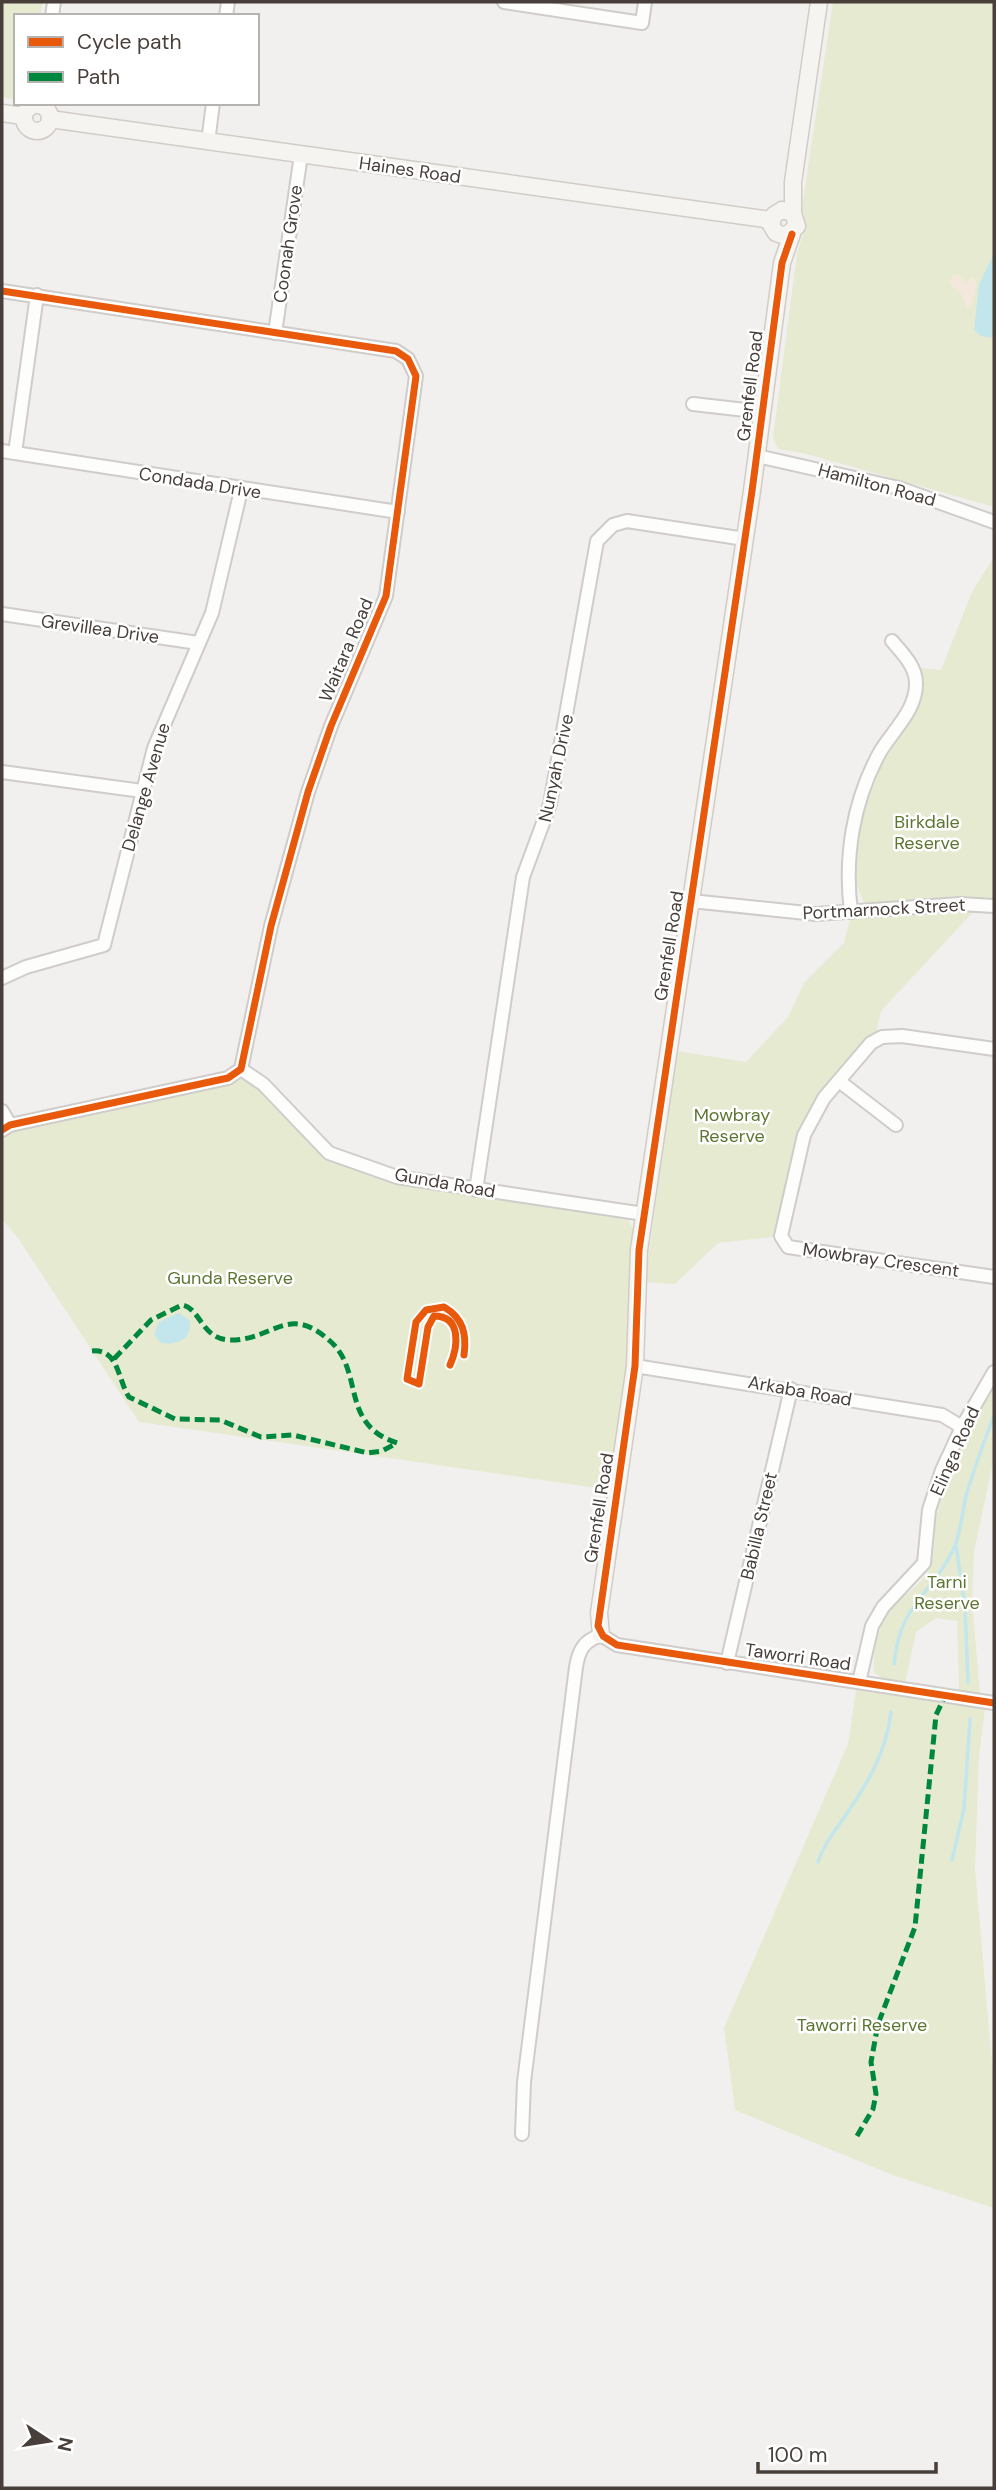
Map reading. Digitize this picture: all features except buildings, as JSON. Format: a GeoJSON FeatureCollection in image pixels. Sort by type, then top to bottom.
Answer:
{"type":"FeatureCollection","features":[{"type":"Feature","properties":{"kind":"street"},"geometry":{"type":"LineString","coordinates":[[504,2],[642,23],[645,2]]}},
{"type":"Feature","properties":{"kind":"street","name":"Grenfell Road"},"geometry":{"type":"LineString","coordinates":[[601,1635],[599,1613],[635,1366],[636,1283],[644,1214],[757,456],[782,263],[783,222],[793,181],[819,2]]}},
{"type":"Feature","properties":{"kind":"street"},"geometry":{"type":"LineString","coordinates":[[36,105],[29,108],[24,116],[27,126],[36,130],[45,127],[50,119],[47,109],[40,105]]}},
{"type":"Feature","properties":{"kind":"street"},"geometry":{"type":"LineString","coordinates":[[208,142],[213,105]]}},
{"type":"Feature","properties":{"kind":"street"},"geometry":{"type":"LineString","coordinates":[[2,113],[24,116]]}},
{"type":"Feature","properties":{"kind":"street","name":"Haines Road"},"geometry":{"type":"LineString","coordinates":[[50,119],[783,222]]}},
{"type":"Feature","properties":{"kind":"street","name":"Coonah Grove"},"geometry":{"type":"LineString","coordinates":[[275,333],[301,155]]}},
{"type":"Feature","properties":{"kind":"street","name":"Waitara Road"},"geometry":{"type":"LineString","coordinates":[[2,290],[396,351],[408,359],[416,376],[386,596],[331,726],[308,792],[271,926],[240,1069]]}},
{"type":"Feature","properties":{"kind":"street"},"geometry":{"type":"LineString","coordinates":[[8,452],[37,295]]}},
{"type":"Feature","properties":{"kind":"street"},"geometry":{"type":"LineString","coordinates":[[693,404],[763,412]]}},
{"type":"Feature","properties":{"kind":"street","name":"Condada Drive"},"geometry":{"type":"LineString","coordinates":[[8,452],[241,490],[398,512]]}},
{"type":"Feature","properties":{"kind":"street","name":"Hamilton Road"},"geometry":{"type":"LineString","coordinates":[[757,456],[899,488],[994,522]]}},
{"type":"Feature","properties":{"kind":"street","name":"Delange Avenue"},"geometry":{"type":"LineString","coordinates":[[2,978],[26,967],[104,945],[154,748],[212,613],[241,490]]}},
{"type":"Feature","properties":{"kind":"street","name":"Nunyah Drive"},"geometry":{"type":"LineString","coordinates":[[476,1189],[523,877],[550,804],[597,541],[613,525],[627,521],[745,539]]}},
{"type":"Feature","properties":{"kind":"street","name":"Grevillea Drive"},"geometry":{"type":"LineString","coordinates":[[2,614],[198,643]]}},
{"type":"Feature","properties":{"kind":"street"},"geometry":{"type":"LineString","coordinates":[[851,912],[847,883],[851,828],[880,753],[903,720],[913,698],[916,681],[910,663],[892,641]]}},
{"type":"Feature","properties":{"kind":"street"},"geometry":{"type":"LineString","coordinates":[[2,772],[142,791]]}},
{"type":"Feature","properties":{"kind":"street","name":"Portmarnock Street"},"geometry":{"type":"LineString","coordinates":[[691,901],[790,914],[960,904],[994,906]]}},
{"type":"Feature","properties":{"kind":"street","name":"Mowbray Crescent"},"geometry":{"type":"LineString","coordinates":[[994,1049],[932,1039],[882,1037],[871,1043],[824,1098],[804,1135],[782,1236],[788,1247],[994,1277]]}},
{"type":"Feature","properties":{"kind":"street"},"geometry":{"type":"LineString","coordinates":[[2,1111],[6,1127],[228,1078],[240,1069]]}},
{"type":"Feature","properties":{"kind":"street","name":"Gunda Road"},"geometry":{"type":"LineString","coordinates":[[240,1069],[263,1084],[329,1153],[397,1177],[644,1214]]}},
{"type":"Feature","properties":{"kind":"street"},"geometry":{"type":"LineString","coordinates":[[839,1082],[897,1125]]}},
{"type":"Feature","properties":{"kind":"street","name":"Arkaba Road"},"geometry":{"type":"LineString","coordinates":[[635,1366],[942,1415],[961,1427]]}},
{"type":"Feature","properties":{"kind":"street","name":"Elinga Road"},"geometry":{"type":"LineString","coordinates":[[859,1682],[872,1626],[883,1607],[924,1563],[929,1510],[961,1427],[994,1372]]}},
{"type":"Feature","properties":{"kind":"street","name":"Babilla Street"},"geometry":{"type":"LineString","coordinates":[[727,1662],[791,1389]]}},
{"type":"Feature","properties":{"kind":"street"},"geometry":{"type":"LineString","coordinates":[[522,2134],[528,2042],[576,1667],[584,1644],[601,1635]]}},
{"type":"Feature","properties":{"kind":"street","name":"Taworri Road"},"geometry":{"type":"LineString","coordinates":[[601,1635],[617,1645],[994,1703]]}},
{"type":"Feature","properties":{"kind":"green space"},"geometry":{"type":"Polygon","coordinates":[[[2,2],[43,2],[40,14],[14,14],[14,100],[2,97],[2,2]]]}},
{"type":"Feature","properties":{"kind":"green space"},"geometry":{"type":"Polygon","coordinates":[[[833,2],[994,2],[994,507],[807,454],[778,449],[773,438],[797,253],[806,224],[802,207],[833,2]]]}},
{"type":"Feature","properties":{"kind":"green space","name":"Birkdale Reserve"},"geometry":{"type":"Polygon","coordinates":[[[994,557],[994,899],[978,897],[880,905],[864,903],[856,883],[856,830],[886,755],[920,700],[924,683],[921,668],[941,670],[972,592],[994,557]]]}},
{"type":"Feature","properties":{"kind":"green space","name":"Mowbray Reserve"},"geometry":{"type":"Polygon","coordinates":[[[974,911],[881,1011],[876,1033],[866,1039],[817,1100],[796,1137],[773,1237],[718,1243],[675,1284],[645,1282],[677,1051],[746,1062],[788,1017],[804,983],[844,943],[850,919],[974,911]]]}},
{"type":"Feature","properties":{"kind":"green space","name":"Gunda Reserve"},"geometry":{"type":"Polygon","coordinates":[[[242,1079],[251,1082],[330,1160],[397,1183],[628,1219],[634,1231],[627,1366],[611,1490],[139,1422],[18,1238],[2,1219],[2,1136],[13,1130],[242,1079]]]}},
{"type":"Feature","properties":{"kind":"green space","name":"Tarni Reserve"},"geometry":{"type":"Polygon","coordinates":[[[994,1386],[994,1458],[974,1552],[972,1600],[980,1695],[959,1692],[957,1621],[936,1618],[916,1632],[905,1684],[885,1681],[874,1672],[879,1632],[890,1610],[928,1572],[933,1558],[937,1514],[947,1480],[968,1432],[994,1386]]]}},
{"type":"Feature","properties":{"kind":"green space","name":"Taworri Reserve"},"geometry":{"type":"Polygon","coordinates":[[[856,1690],[985,1709],[979,1756],[975,1869],[994,2085],[994,2208],[895,2176],[735,2110],[724,2028],[848,1744],[856,1690]]]}},
{"type":"Feature","properties":{"kind":"sand"},"geometry":{"type":"Polygon","coordinates":[[[958,274],[967,284],[971,277],[977,283],[971,308],[966,307],[962,295],[949,283],[952,276],[958,274]]]}},
{"type":"Feature","properties":{"kind":"water"},"geometry":{"type":"Polygon","coordinates":[[[994,253],[994,338],[981,336],[974,330],[979,285],[994,253]]]}},
{"type":"Feature","properties":{"kind":"water"},"geometry":{"type":"Polygon","coordinates":[[[179,1313],[189,1320],[187,1336],[178,1342],[161,1343],[154,1335],[159,1322],[179,1313]]]}},
{"type":"Feature","properties":{"kind":"waterway"},"geometry":{"type":"LineString","coordinates":[[894,1664],[897,1643],[910,1613],[954,1548],[966,1496],[994,1415]]}},
{"type":"Feature","properties":{"kind":"waterway"},"geometry":{"type":"LineString","coordinates":[[956,1545],[965,1607],[968,1682]]}},
{"type":"Feature","properties":{"kind":"waterway"},"geometry":{"type":"LineString","coordinates":[[818,1862],[827,1842],[873,1772],[884,1743],[891,1712]]}},
{"type":"Feature","properties":{"kind":"waterway"},"geometry":{"type":"LineString","coordinates":[[952,1860],[964,1809],[970,1719]]}},
{"type":"Feature","properties":{"kind":"marked path"},"geometry":{"type":"LineString","coordinates":[[92,1351],[101,1351],[113,1360],[129,1397],[175,1419],[220,1420],[261,1437],[293,1435],[368,1453],[382,1451],[397,1443],[379,1434],[367,1423],[360,1411],[341,1354],[330,1341],[303,1325],[281,1326],[246,1338],[221,1339],[207,1330],[188,1307],[182,1305],[151,1320],[113,1360]]}},
{"type":"Feature","properties":{"kind":"marked path"},"geometry":{"type":"LineString","coordinates":[[857,2136],[873,2109],[876,2094],[871,2062],[878,2024],[915,1927],[936,1715],[945,1696]]}},
{"type":"Feature","properties":{"kind":"cycle path"},"geometry":{"type":"LineString","coordinates":[[792,234],[782,263],[752,491],[639,1250],[635,1366],[598,1626],[603,1636],[617,1645],[994,1703]]}},
{"type":"Feature","properties":{"kind":"cycle path"},"geometry":{"type":"LineString","coordinates":[[2,291],[396,351],[408,359],[416,376],[386,596],[331,726],[308,792],[271,926],[241,1069],[228,1078],[10,1125],[2,1130]]}},
{"type":"Feature","properties":{"kind":"cycle path"},"geometry":{"type":"LineString","coordinates":[[450,1365],[456,1334],[449,1321],[434,1316],[428,1327],[419,1384],[407,1379],[416,1322],[426,1310],[444,1307],[456,1316],[464,1333],[464,1355]]}}]}
